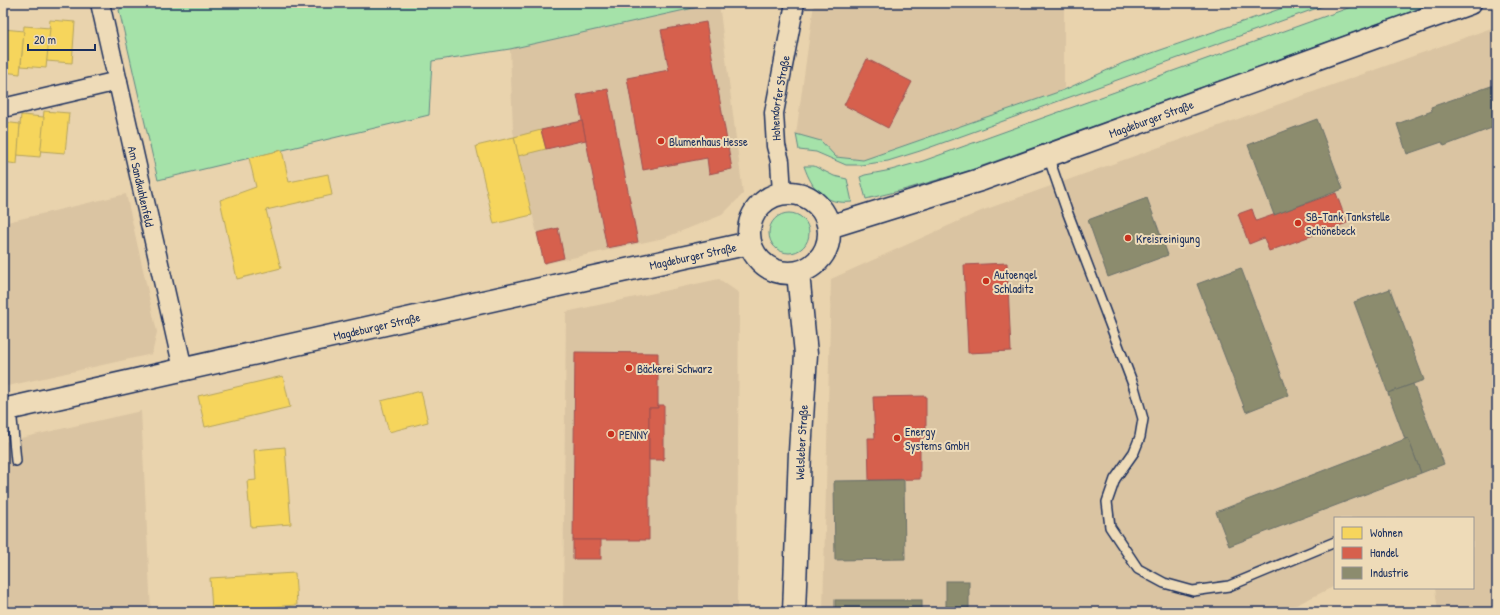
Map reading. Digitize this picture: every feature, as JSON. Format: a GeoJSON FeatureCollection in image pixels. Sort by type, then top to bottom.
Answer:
{"type":"FeatureCollection","features":[{"type":"Feature","properties":{"kind":"main road","name":"Magdeburger Straße"},"geometry":{"type":"LineString","coordinates":[[829,227],[983,179],[1470,3]]}},
{"type":"Feature","properties":{"kind":"main road"},"geometry":{"type":"LineString","coordinates":[[782,193],[794,193],[810,198],[822,209],[829,227],[829,241],[823,254],[816,263],[808,269],[798,273]]}},
{"type":"Feature","properties":{"kind":"main road","name":"Magdeburger Straße"},"geometry":{"type":"LineString","coordinates":[[782,193],[767,199],[758,207],[749,228],[750,243],[764,265],[773,270],[787,273],[798,273]]}},
{"type":"Feature","properties":{"kind":"main road","name":"Magdeburger Straße"},"geometry":{"type":"LineString","coordinates":[[7,410],[570,282],[750,243]]}},
{"type":"Feature","properties":{"kind":"main road","name":"Welsleber Straße"},"geometry":{"type":"LineString","coordinates":[[794,612],[800,452],[806,354],[798,273]]}},
{"type":"Feature","properties":{"kind":"street","name":"Am Sandkuhlenfeld"},"geometry":{"type":"LineString","coordinates":[[100,3],[183,369]]}},
{"type":"Feature","properties":{"kind":"street","name":"Hohendorfer Straße"},"geometry":{"type":"LineString","coordinates":[[782,193],[780,160],[776,146],[774,113],[795,3]]}},
{"type":"Feature","properties":{"kind":"street"},"geometry":{"type":"LineString","coordinates":[[3,108],[118,81]]}},
{"type":"Feature","properties":{"kind":"lane"},"geometry":{"type":"LineString","coordinates":[[1048,156],[1067,211],[1134,387],[1143,419],[1140,437],[1134,452],[1115,479],[1106,502],[1110,527],[1138,569],[1164,583],[1193,591],[1229,586],[1334,542]]}},
{"type":"Feature","properties":{"kind":"lane"},"geometry":{"type":"LineString","coordinates":[[7,410],[16,461]]}},
{"type":"Feature","properties":{"kind":"shaded area"},"geometry":{"type":"Polygon","coordinates":[[[719,3],[743,194],[722,215],[664,238],[544,264],[513,131],[510,49],[719,3]]]}},
{"type":"Feature","properties":{"kind":"shaded area"},"geometry":{"type":"Polygon","coordinates":[[[814,3],[1064,3],[1064,90],[863,160],[836,157],[821,141],[796,134],[814,3]]]}},
{"type":"Feature","properties":{"kind":"shaded area"},"geometry":{"type":"Polygon","coordinates":[[[1497,26],[1497,612],[1438,612],[1435,589],[1474,589],[1474,517],[1334,517],[1334,586],[1282,612],[823,612],[831,279],[981,211],[1497,26]]]}},
{"type":"Feature","properties":{"kind":"shaded area"},"geometry":{"type":"Polygon","coordinates":[[[126,194],[157,332],[152,354],[3,387],[3,223],[126,194]]]}},
{"type":"Feature","properties":{"kind":"shaded area"},"geometry":{"type":"Polygon","coordinates":[[[719,279],[739,293],[737,612],[563,612],[566,312],[719,279]]]}},
{"type":"Feature","properties":{"kind":"shaded area"},"geometry":{"type":"Polygon","coordinates":[[[141,411],[151,612],[3,612],[3,442],[141,411]]]}},
{"type":"Feature","properties":{"kind":"green space"},"geometry":{"type":"Polygon","coordinates":[[[128,3],[716,3],[510,49],[432,61],[429,115],[158,180],[119,10],[128,3]]]}},
{"type":"Feature","properties":{"kind":"green space"},"geometry":{"type":"Polygon","coordinates":[[[1297,3],[1331,3],[920,151],[888,161],[861,165],[846,165],[816,152],[799,150],[796,134],[821,141],[836,157],[863,160],[1064,90],[1123,63],[1297,3]]]}},
{"type":"Feature","properties":{"kind":"green space"},"geometry":{"type":"Polygon","coordinates":[[[1362,3],[1436,3],[971,170],[866,199],[860,177],[865,175],[891,170],[923,161],[1362,3]]]}},
{"type":"Feature","properties":{"kind":"green space"},"geometry":{"type":"Polygon","coordinates":[[[804,166],[814,166],[834,176],[847,179],[852,202],[834,201],[820,194],[811,182],[804,166]]]}},
{"type":"Feature","properties":{"kind":"green space"},"geometry":{"type":"Polygon","coordinates":[[[785,213],[793,213],[800,216],[806,222],[809,233],[806,244],[800,250],[793,253],[785,253],[778,250],[772,244],[769,237],[769,229],[772,222],[778,216],[785,213]]]}},
{"type":"Feature","properties":{"kind":"building: Wohnen"},"geometry":{"type":"Polygon","coordinates":[[[50,20],[75,22],[72,63],[46,61],[50,20]]]}},
{"type":"Feature","properties":{"kind":"building: Wohnen"},"geometry":{"type":"Polygon","coordinates":[[[24,26],[50,28],[46,68],[21,66],[24,26]]]}},
{"type":"Feature","properties":{"kind":"building: Wohnen"},"geometry":{"type":"Polygon","coordinates":[[[3,29],[24,31],[20,74],[3,72],[3,29]]]}},
{"type":"Feature","properties":{"kind":"building: Wohnen"},"geometry":{"type":"Polygon","coordinates":[[[44,111],[69,113],[65,153],[40,151],[44,111]]]}},
{"type":"Feature","properties":{"kind":"building: Wohnen"},"geometry":{"type":"Polygon","coordinates":[[[21,115],[44,117],[40,157],[17,155],[21,115]]]}},
{"type":"Feature","properties":{"kind":"building: Wohnen"},"geometry":{"type":"Polygon","coordinates":[[[3,122],[20,124],[17,164],[3,162],[3,122]]]}},
{"type":"Feature","properties":{"kind":"building: Wohnen"},"geometry":{"type":"Polygon","coordinates":[[[541,130],[546,149],[518,156],[514,137],[541,130]]]}},
{"type":"Feature","properties":{"kind":"building: Wohnen"},"geometry":{"type":"Polygon","coordinates":[[[514,137],[532,215],[494,224],[476,146],[514,137]]]}},
{"type":"Feature","properties":{"kind":"building: Wohnen"},"geometry":{"type":"Polygon","coordinates":[[[282,150],[289,182],[328,174],[332,195],[266,210],[281,268],[237,279],[220,200],[256,187],[249,158],[282,150]]]}},
{"type":"Feature","properties":{"kind":"building: Wohnen"},"geometry":{"type":"Polygon","coordinates":[[[283,376],[290,407],[205,427],[198,396],[283,376]]]}},
{"type":"Feature","properties":{"kind":"building: Wohnen"},"geometry":{"type":"Polygon","coordinates":[[[421,391],[428,422],[389,432],[381,401],[421,391]]]}},
{"type":"Feature","properties":{"kind":"building: Wohnen"},"geometry":{"type":"Polygon","coordinates":[[[285,447],[291,524],[251,527],[247,481],[256,480],[254,450],[285,447]]]}},
{"type":"Feature","properties":{"kind":"building: Wohnen"},"geometry":{"type":"Polygon","coordinates":[[[295,573],[297,605],[212,611],[210,578],[295,573]]]}},
{"type":"Feature","properties":{"kind":"building: Handel"},"geometry":{"type":"Polygon","coordinates":[[[706,22],[732,169],[709,174],[707,158],[643,170],[627,78],[669,70],[661,30],[706,22]]]}},
{"type":"Feature","properties":{"kind":"building: Handel"},"geometry":{"type":"Polygon","coordinates":[[[867,59],[912,82],[888,128],[844,105],[867,59]]]}},
{"type":"Feature","properties":{"kind":"building: Handel"},"geometry":{"type":"Polygon","coordinates":[[[608,89],[638,242],[607,248],[577,95],[608,89]]]}},
{"type":"Feature","properties":{"kind":"building: Handel"},"geometry":{"type":"Polygon","coordinates":[[[582,121],[586,140],[546,149],[541,130],[582,121]]]}},
{"type":"Feature","properties":{"kind":"building: Handel"},"geometry":{"type":"Polygon","coordinates":[[[1336,193],[1347,223],[1269,251],[1264,238],[1249,244],[1238,214],[1252,209],[1256,221],[1336,193]]]}},
{"type":"Feature","properties":{"kind":"building: Handel"},"geometry":{"type":"Polygon","coordinates":[[[558,228],[564,258],[544,263],[537,233],[558,228]]]}},
{"type":"Feature","properties":{"kind":"building: Handel"},"geometry":{"type":"Polygon","coordinates":[[[1007,263],[1011,351],[968,353],[964,265],[1007,263]]]}},
{"type":"Feature","properties":{"kind":"building: Handel","name":"PENNY"},"geometry":{"type":"Polygon","coordinates":[[[575,352],[658,353],[658,408],[649,408],[649,540],[573,540],[575,352]]]}},
{"type":"Feature","properties":{"kind":"building: Handel","name":"Energy Systems GmbH"},"geometry":{"type":"Polygon","coordinates":[[[926,396],[926,438],[920,438],[920,479],[869,480],[868,438],[875,438],[873,397],[926,396]]]}},
{"type":"Feature","properties":{"kind":"building: Handel"},"geometry":{"type":"Polygon","coordinates":[[[658,405],[664,405],[664,460],[649,460],[649,408],[658,408],[658,405]]]}},
{"type":"Feature","properties":{"kind":"building: Handel"},"geometry":{"type":"Polygon","coordinates":[[[573,540],[601,540],[601,559],[573,559],[573,540]]]}},
{"type":"Feature","properties":{"kind":"building: Industrie"},"geometry":{"type":"Polygon","coordinates":[[[1497,84],[1497,126],[1444,146],[1442,142],[1407,154],[1397,124],[1432,111],[1431,107],[1497,84]]]}},
{"type":"Feature","properties":{"kind":"building: Industrie"},"geometry":{"type":"Polygon","coordinates":[[[1317,119],[1343,189],[1274,215],[1248,145],[1317,119]]]}},
{"type":"Feature","properties":{"kind":"building: Industrie","name":"Kreisreinigung"},"geometry":{"type":"Polygon","coordinates":[[[1147,198],[1168,255],[1108,277],[1088,220],[1147,198]]]}},
{"type":"Feature","properties":{"kind":"building: Industrie"},"geometry":{"type":"Polygon","coordinates":[[[1241,268],[1289,395],[1246,412],[1197,284],[1241,268]]]}},
{"type":"Feature","properties":{"kind":"building: Industrie"},"geometry":{"type":"Polygon","coordinates":[[[1390,289],[1424,380],[1388,393],[1354,302],[1390,289]]]}},
{"type":"Feature","properties":{"kind":"building: Industrie"},"geometry":{"type":"Polygon","coordinates":[[[1413,384],[1444,464],[1421,473],[1408,438],[1405,439],[1388,393],[1413,384]]]}},
{"type":"Feature","properties":{"kind":"building: Industrie"},"geometry":{"type":"Polygon","coordinates":[[[1408,438],[1421,473],[1229,546],[1216,512],[1408,438]]]}},
{"type":"Feature","properties":{"kind":"building: Industrie"},"geometry":{"type":"Polygon","coordinates":[[[904,480],[905,559],[835,560],[834,481],[904,480]]]}},
{"type":"Feature","properties":{"kind":"building: Industrie"},"geometry":{"type":"Polygon","coordinates":[[[946,581],[969,581],[969,612],[946,612],[946,581]]]}},
{"type":"Feature","properties":{"kind":"building: Industrie"},"geometry":{"type":"Polygon","coordinates":[[[835,600],[922,600],[922,612],[835,612],[835,600]]]}},
{"type":"Feature","properties":{"kind":"place","name":"Blumenhaus Hesse"},"geometry":{"type":"Point","coordinates":[661,141]}},
{"type":"Feature","properties":{"kind":"place","name":"SB-Tank Tankstelle Schönebeck"},"geometry":{"type":"Point","coordinates":[1298,223]}},
{"type":"Feature","properties":{"kind":"place","name":"Kreisreinigung"},"geometry":{"type":"Point","coordinates":[1128,238]}},
{"type":"Feature","properties":{"kind":"place","name":"Autoengel Schladitz"},"geometry":{"type":"Point","coordinates":[986,281]}},
{"type":"Feature","properties":{"kind":"place","name":"Bäckerei Schwarz"},"geometry":{"type":"Point","coordinates":[629,368]}},
{"type":"Feature","properties":{"kind":"place","name":"PENNY"},"geometry":{"type":"Point","coordinates":[611,434]}},
{"type":"Feature","properties":{"kind":"place","name":"Energy Systems GmbH"},"geometry":{"type":"Point","coordinates":[897,438]}}]}
